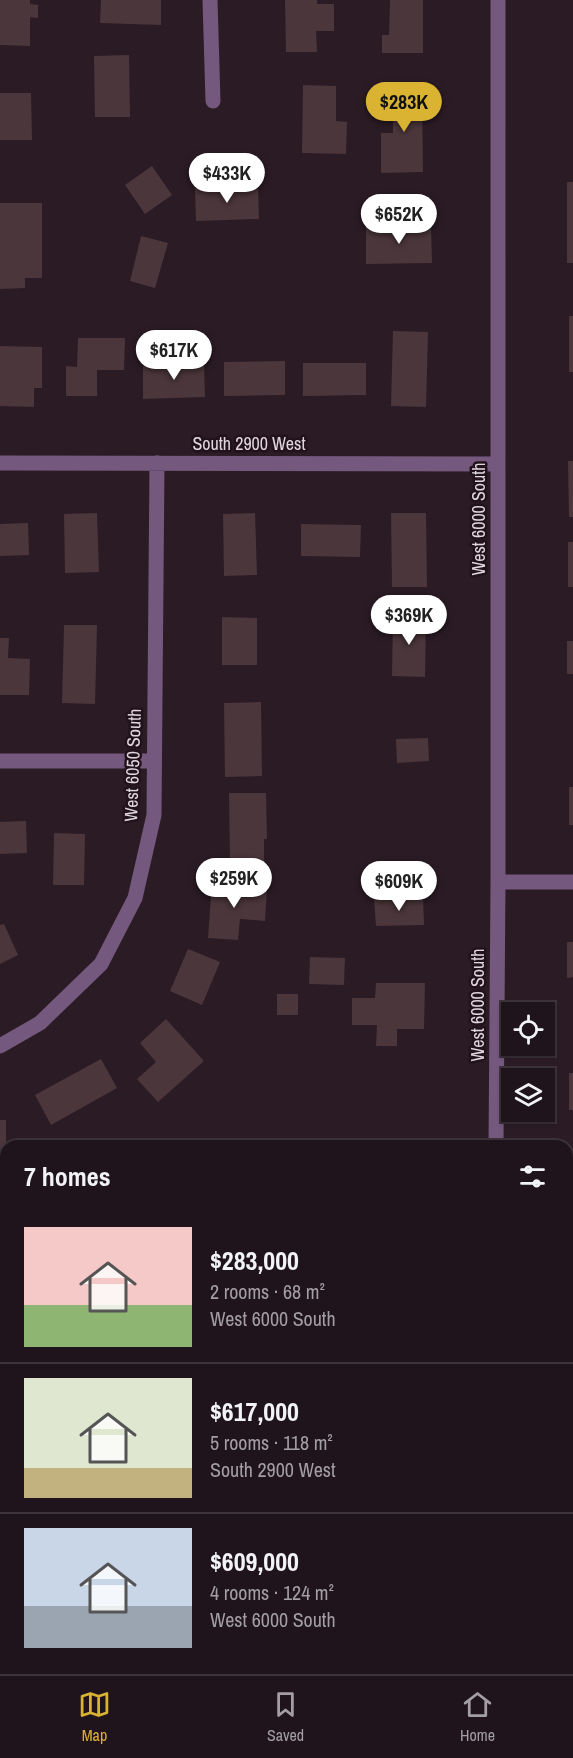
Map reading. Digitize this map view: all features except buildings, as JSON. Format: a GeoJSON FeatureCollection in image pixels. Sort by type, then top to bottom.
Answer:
{"type":"FeatureCollection","features":[{"type":"Feature","properties":{"kind":"street"},"geometry":{"type":"LineString","coordinates":[[210,0],[213,101]]}},
{"type":"Feature","properties":{"kind":"street","name":"West 6000 South"},"geometry":{"type":"LineString","coordinates":[[496,1140],[498,0]]}},
{"type":"Feature","properties":{"kind":"street","name":"South 2900 West"},"geometry":{"type":"LineString","coordinates":[[0,463],[498,464]]}},
{"type":"Feature","properties":{"kind":"street","name":"West 6050 South"},"geometry":{"type":"LineString","coordinates":[[0,1046],[40,1023],[100,964],[135,898],[154,815],[157,463]]}},
{"type":"Feature","properties":{"kind":"street"},"geometry":{"type":"LineString","coordinates":[[0,760],[154,761]]}},
{"type":"Feature","properties":{"kind":"street"},"geometry":{"type":"LineString","coordinates":[[498,882],[573,882]]}}]}
